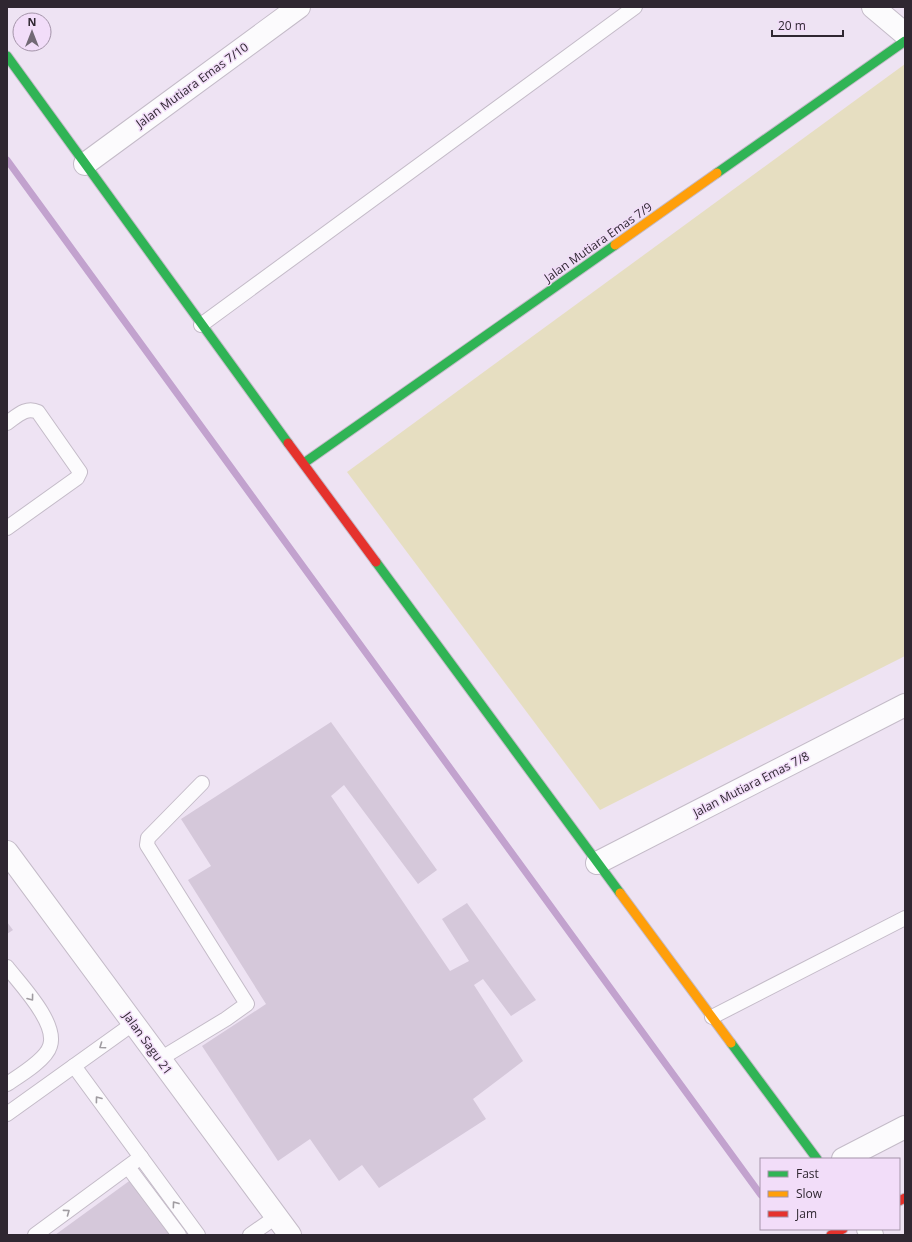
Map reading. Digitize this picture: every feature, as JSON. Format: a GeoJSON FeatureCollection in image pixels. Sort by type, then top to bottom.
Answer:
{"type":"FeatureCollection","features":[{"type":"Feature","properties":{"kind":"street","name":"Jalan Mutiara Emas 7/10"},"geometry":{"type":"LineString","coordinates":[[85,164],[299,7]]}},
{"type":"Feature","properties":{"kind":"street"},"geometry":{"type":"LineString","coordinates":[[873,7],[905,34]]}},
{"type":"Feature","properties":{"kind":"street","name":"Jalan Mutiara Emas 7/9"},"geometry":{"type":"LineString","coordinates":[[304,463],[905,41]]}},
{"type":"Feature","properties":{"kind":"street"},"geometry":{"type":"LineString","coordinates":[[7,56],[201,325],[816,1158]]}},
{"type":"Feature","properties":{"kind":"street","name":"Jalan Mutiara Emas 7/8"},"geometry":{"type":"LineString","coordinates":[[597,863],[905,704]]}},
{"type":"Feature","properties":{"kind":"street","name":"Jalan Sagu 21"},"geometry":{"type":"LineString","coordinates":[[7,852],[284,1229]]}},
{"type":"Feature","properties":{"kind":"street"},"geometry":{"type":"LineString","coordinates":[[845,1158],[905,1128]]}},
{"type":"Feature","properties":{"kind":"street"},"geometry":{"type":"LineString","coordinates":[[831,1235],[841,1230]]}},
{"type":"Feature","properties":{"kind":"lane"},"geometry":{"type":"LineString","coordinates":[[201,325],[635,7]]}},
{"type":"Feature","properties":{"kind":"lane"},"geometry":{"type":"LineString","coordinates":[[7,423],[29,409],[38,412],[80,472],[77,478],[7,528]]}},
{"type":"Feature","properties":{"kind":"lane"},"geometry":{"type":"LineString","coordinates":[[160,1059],[226,1019],[247,1004],[147,845],[148,838],[202,783]]}},
{"type":"Feature","properties":{"kind":"lane"},"geometry":{"type":"LineString","coordinates":[[712,1018],[905,918]]}},
{"type":"Feature","properties":{"kind":"lane"},"geometry":{"type":"LineString","coordinates":[[7,968],[33,1001],[50,1026],[50,1046],[40,1060],[7,1084]]}},
{"type":"Feature","properties":{"kind":"lane"},"geometry":{"type":"LineString","coordinates":[[7,1114],[134,1023]]}},
{"type":"Feature","properties":{"kind":"lane"},"geometry":{"type":"LineString","coordinates":[[74,1066],[198,1235]]}},
{"type":"Feature","properties":{"kind":"lane"},"geometry":{"type":"LineString","coordinates":[[35,1235],[141,1157]]}},
{"type":"Feature","properties":{"kind":"lane"},"geometry":{"type":"LineString","coordinates":[[128,1167],[180,1235]]}},
{"type":"Feature","properties":{"kind":"lane"},"geometry":{"type":"LineString","coordinates":[[250,1235],[284,1229]]}},
{"type":"Feature","properties":{"kind":"shaded area"},"geometry":{"type":"Polygon","coordinates":[[[905,64],[905,656],[600,810],[347,472],[905,64]]]}},
{"type":"Feature","properties":{"kind":"building"},"geometry":{"type":"Polygon","coordinates":[[[331,722],[437,870],[418,884],[344,785],[331,796],[450,971],[469,961],[442,919],[467,903],[536,1000],[511,1016],[483,979],[474,985],[523,1061],[473,1099],[486,1119],[379,1188],[362,1165],[339,1181],[310,1139],[278,1161],[202,1046],[266,1004],[188,880],[211,866],[181,819],[331,722]]]}},
{"type":"Feature","properties":{"kind":"building"},"geometry":{"type":"Polygon","coordinates":[[[7,922],[13,930],[7,934],[7,922]]]}},
{"type":"Feature","properties":{"kind":"building"},"geometry":{"type":"Polygon","coordinates":[[[132,1179],[173,1235],[55,1235],[132,1179]]]}},
{"type":"Feature","properties":{"kind":"waterway"},"geometry":{"type":"LineString","coordinates":[[7,160],[760,1194]]}},
{"type":"Feature","properties":{"kind":"traffic: fast"},"geometry":{"type":"LineString","coordinates":[[717,173],[905,41]]}},
{"type":"Feature","properties":{"kind":"traffic: fast"},"geometry":{"type":"LineString","coordinates":[[7,56],[288,443]]}},
{"type":"Feature","properties":{"kind":"traffic: fast"},"geometry":{"type":"LineString","coordinates":[[304,463],[615,245]]}},
{"type":"Feature","properties":{"kind":"traffic: fast"},"geometry":{"type":"LineString","coordinates":[[376,562],[620,893]]}},
{"type":"Feature","properties":{"kind":"traffic: fast"},"geometry":{"type":"LineString","coordinates":[[731,1043],[816,1158]]}},
{"type":"Feature","properties":{"kind":"traffic: slow"},"geometry":{"type":"LineString","coordinates":[[615,245],[717,173]]}},
{"type":"Feature","properties":{"kind":"traffic: slow"},"geometry":{"type":"LineString","coordinates":[[620,893],[731,1043]]}},
{"type":"Feature","properties":{"kind":"traffic: jam"},"geometry":{"type":"LineString","coordinates":[[288,443],[376,562]]}},
{"type":"Feature","properties":{"kind":"traffic: jam"},"geometry":{"type":"LineString","coordinates":[[900,1200],[905,1198]]}},
{"type":"Feature","properties":{"kind":"traffic: jam"},"geometry":{"type":"LineString","coordinates":[[831,1235],[841,1230]]}}]}
